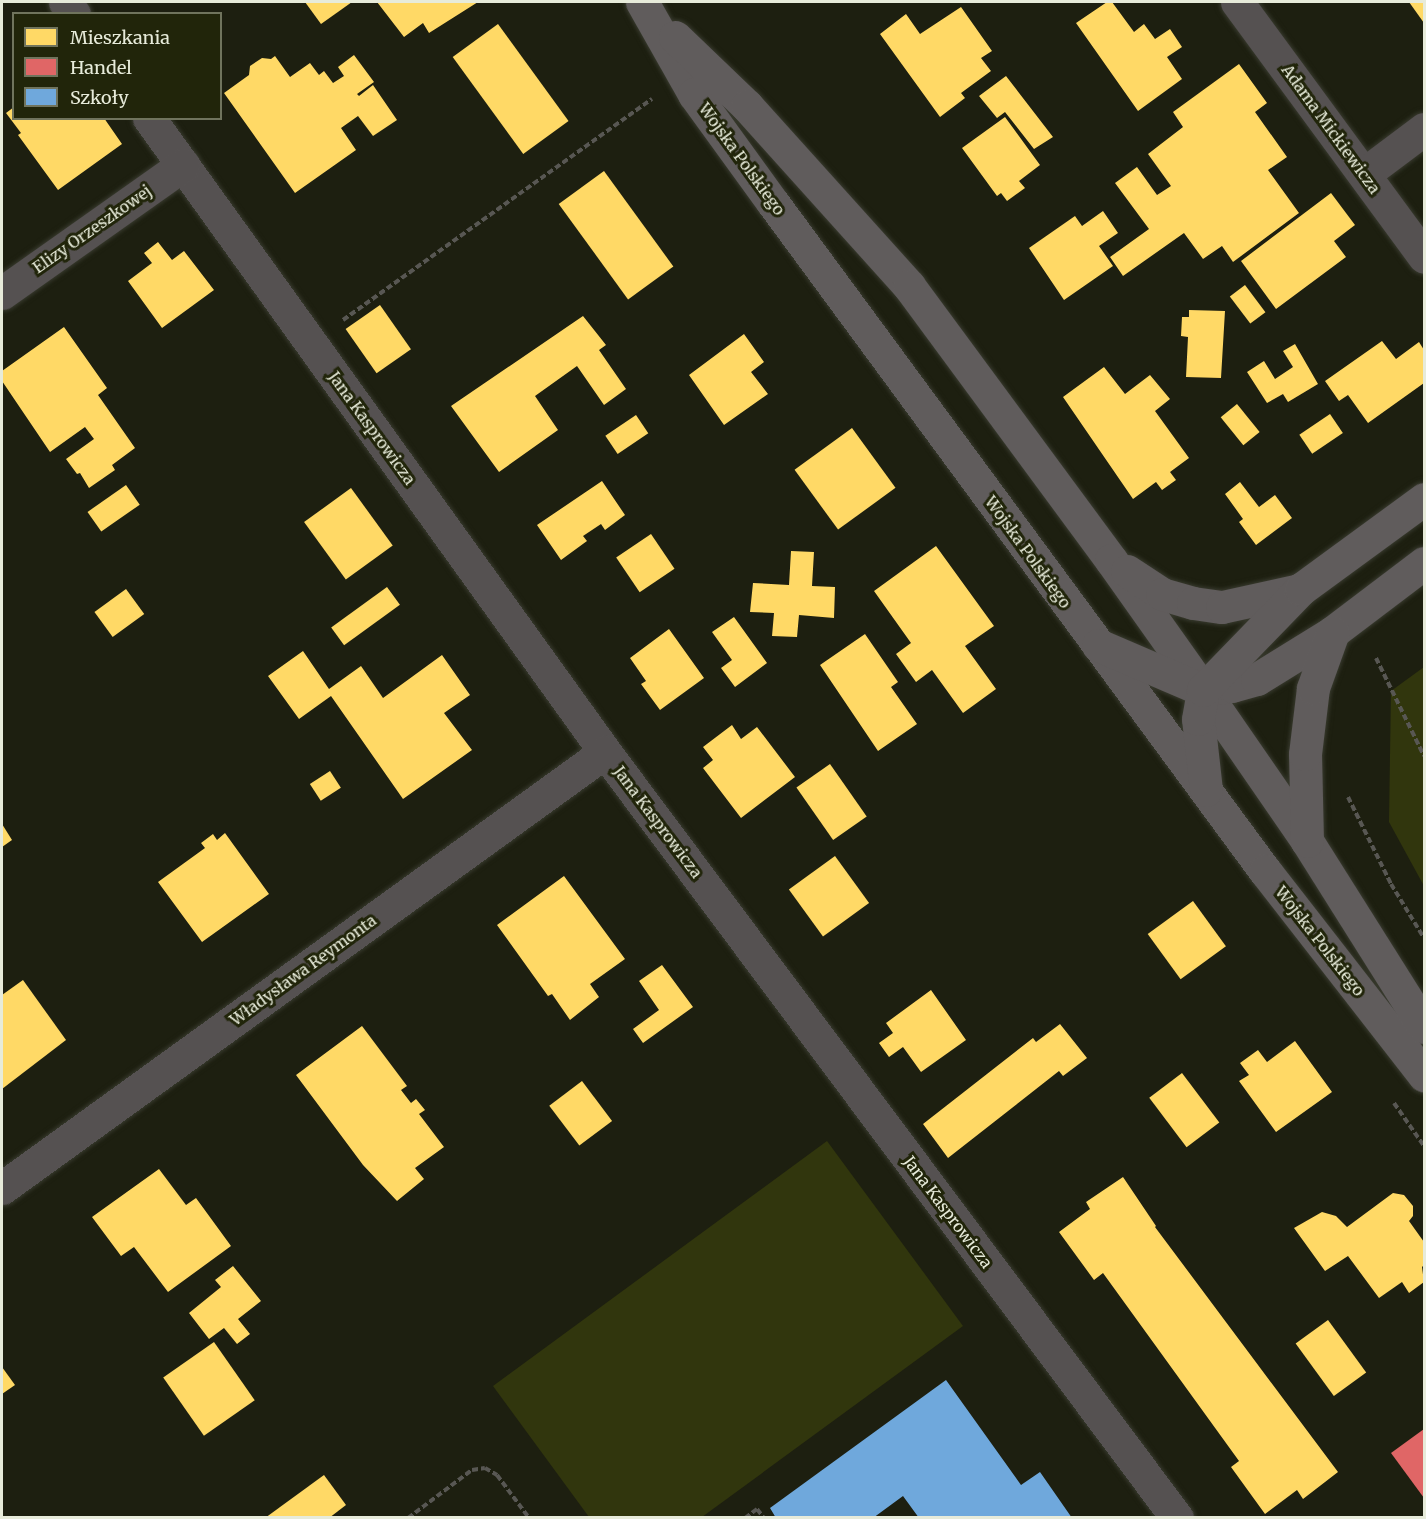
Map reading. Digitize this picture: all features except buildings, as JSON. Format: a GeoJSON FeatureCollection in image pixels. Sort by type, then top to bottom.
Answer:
{"type":"FeatureCollection","features":[{"type":"Feature","properties":{"kind":"street","name":"Adama Mickiewicza"},"geometry":{"type":"LineString","coordinates":[[1237,2],[1425,257]]}},
{"type":"Feature","properties":{"kind":"street","name":"Wojska Polskiego"},"geometry":{"type":"LineString","coordinates":[[647,8],[747,106],[909,286],[1111,560],[1203,690],[1307,841],[1425,1027]]}},
{"type":"Feature","properties":{"kind":"street","name":"Wojska Polskiego"},"geometry":{"type":"LineString","coordinates":[[647,8],[694,94],[1206,792],[1425,1075]]}},
{"type":"Feature","properties":{"kind":"street","name":"Jana Kasprowicza"},"geometry":{"type":"LineString","coordinates":[[151,120],[605,752],[1177,1518]]}},
{"type":"Feature","properties":{"kind":"street"},"geometry":{"type":"LineString","coordinates":[[1364,174],[1425,129]]}},
{"type":"Feature","properties":{"kind":"street","name":"Elizy Orzeszkowej"},"geometry":{"type":"LineString","coordinates":[[2,294],[183,165]]}},
{"type":"Feature","properties":{"kind":"street"},"geometry":{"type":"LineString","coordinates":[[1206,792],[1198,719],[1203,690],[1301,589],[1425,499]]}},
{"type":"Feature","properties":{"kind":"street"},"geometry":{"type":"LineString","coordinates":[[1111,560],[1162,594],[1193,603],[1222,607],[1301,589]]}},
{"type":"Feature","properties":{"kind":"street"},"geometry":{"type":"LineString","coordinates":[[1096,644],[1203,690],[1232,686],[1257,679],[1333,632],[1425,563]]}},
{"type":"Feature","properties":{"kind":"street"},"geometry":{"type":"LineString","coordinates":[[1307,841],[1305,754],[1313,687],[1333,632]]}},
{"type":"Feature","properties":{"kind":"street","name":"Władysława Reymonta"},"geometry":{"type":"LineString","coordinates":[[2,1188],[605,752]]}},
{"type":"Feature","properties":{"kind":"path"},"geometry":{"type":"LineString","coordinates":[[335,325],[652,98]]}},
{"type":"Feature","properties":{"kind":"path"},"geometry":{"type":"LineString","coordinates":[[1376,658],[1425,756]]}},
{"type":"Feature","properties":{"kind":"path"},"geometry":{"type":"LineString","coordinates":[[1344,789],[1391,884],[1425,938]]}},
{"type":"Feature","properties":{"kind":"path"},"geometry":{"type":"LineString","coordinates":[[408,1518],[472,1470],[485,1468],[497,1475],[529,1518]]}},
{"type":"Feature","properties":{"kind":"path"},"geometry":{"type":"LineString","coordinates":[[745,1518],[756,1509],[764,1518]]}},
{"type":"Feature","properties":{"kind":"green space"},"geometry":{"type":"Polygon","coordinates":[[[1424,667],[1424,886],[1389,822],[1391,691],[1424,667]]]}},
{"type":"Feature","properties":{"kind":"green space"},"geometry":{"type":"Polygon","coordinates":[[[827,1141],[963,1326],[702,1517],[589,1517],[493,1386],[827,1141]]]}}]}
